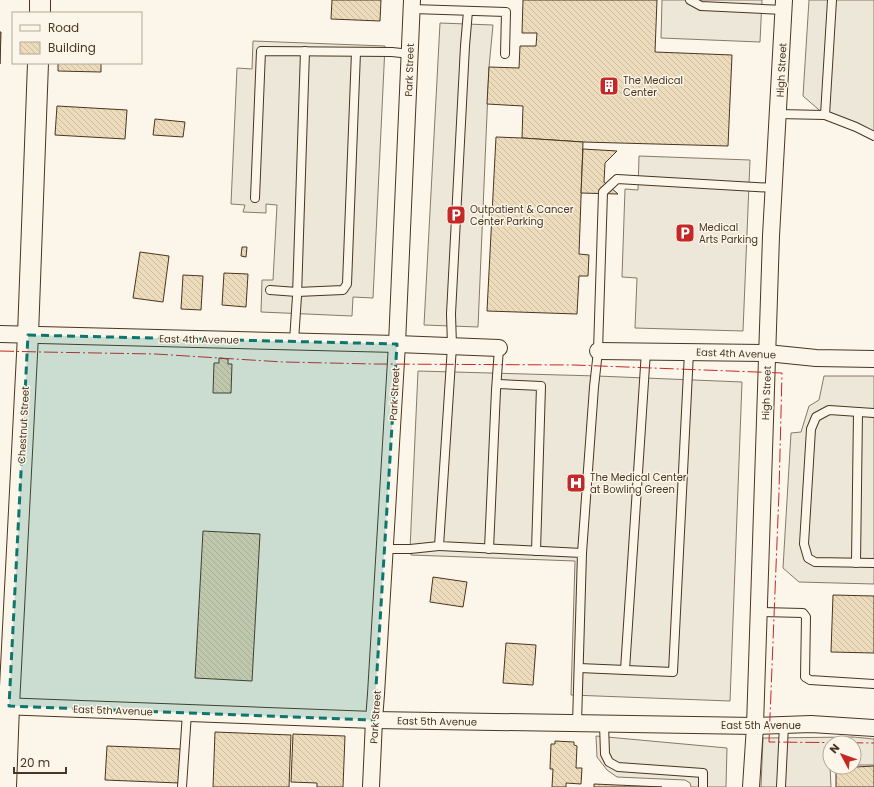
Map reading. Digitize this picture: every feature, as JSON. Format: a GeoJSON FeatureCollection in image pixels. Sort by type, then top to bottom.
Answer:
{"type":"FeatureCollection","features":[{"type":"Feature","properties":{"kind":"street"},"geometry":{"type":"LineString","coordinates":[[40,0],[40,12]]}},
{"type":"Feature","properties":{"kind":"street","name":"Park Street"},"geometry":{"type":"LineString","coordinates":[[371,787],[397,344],[412,4]]}},
{"type":"Feature","properties":{"kind":"street","name":"High Street"},"geometry":{"type":"LineString","coordinates":[[751,787],[755,726],[771,236],[784,5]]}},
{"type":"Feature","properties":{"kind":"street","name":"Chestnut Street"},"geometry":{"type":"LineString","coordinates":[[6,787],[4,706],[28,335],[38,64]]}},
{"type":"Feature","properties":{"kind":"street","name":"East 4th Avenue"},"geometry":{"type":"LineString","coordinates":[[0,334],[294,341],[499,348]]}},
{"type":"Feature","properties":{"kind":"street","name":"East 4th Avenue"},"geometry":{"type":"LineString","coordinates":[[598,351],[768,354],[816,358],[874,359]]}},
{"type":"Feature","properties":{"kind":"street","name":"East 5th Avenue"},"geometry":{"type":"LineString","coordinates":[[4,706],[374,720],[755,726],[811,724],[874,728]]}},
{"type":"Feature","properties":{"kind":"lane"},"geometry":{"type":"LineString","coordinates":[[690,0],[701,6],[784,5]]}},
{"type":"Feature","properties":{"kind":"lane"},"geometry":{"type":"LineString","coordinates":[[825,114],[832,0]]}},
{"type":"Feature","properties":{"kind":"lane"},"geometry":{"type":"LineString","coordinates":[[412,4],[468,11],[506,12],[504,54]]}},
{"type":"Feature","properties":{"kind":"lane"},"geometry":{"type":"LineString","coordinates":[[439,546],[452,346],[451,314],[468,11]]}},
{"type":"Feature","properties":{"kind":"lane"},"geometry":{"type":"LineString","coordinates":[[255,198],[261,51],[392,52],[410,54]]}},
{"type":"Feature","properties":{"kind":"lane"},"geometry":{"type":"LineString","coordinates":[[294,341],[305,51]]}},
{"type":"Feature","properties":{"kind":"lane"},"geometry":{"type":"LineString","coordinates":[[270,290],[297,292],[343,290],[347,284],[356,52]]}},
{"type":"Feature","properties":{"kind":"lane"},"geometry":{"type":"LineString","coordinates":[[778,114],[825,114],[874,136]]}},
{"type":"Feature","properties":{"kind":"lane"},"geometry":{"type":"LineString","coordinates":[[577,723],[582,553],[598,351],[603,192],[617,179],[774,188]]}},
{"type":"Feature","properties":{"kind":"lane"},"geometry":{"type":"LineString","coordinates":[[489,548],[499,348]]}},
{"type":"Feature","properties":{"kind":"lane"},"geometry":{"type":"LineString","coordinates":[[626,670],[646,351]]}},
{"type":"Feature","properties":{"kind":"lane"},"geometry":{"type":"LineString","coordinates":[[579,668],[673,672],[689,352]]}},
{"type":"Feature","properties":{"kind":"lane"},"geometry":{"type":"LineString","coordinates":[[497,384],[541,386],[536,551]]}},
{"type":"Feature","properties":{"kind":"lane"},"geometry":{"type":"LineString","coordinates":[[874,413],[829,410],[816,417],[811,429],[804,544],[808,558],[815,562],[874,563]]}},
{"type":"Feature","properties":{"kind":"lane"},"geometry":{"type":"LineString","coordinates":[[856,563],[858,412]]}},
{"type":"Feature","properties":{"kind":"lane"},"geometry":{"type":"LineString","coordinates":[[385,549],[410,549],[439,546],[582,553]]}},
{"type":"Feature","properties":{"kind":"lane"},"geometry":{"type":"LineString","coordinates":[[758,612],[803,613],[806,618],[805,677],[810,680],[874,684]]}},
{"type":"Feature","properties":{"kind":"lane"},"geometry":{"type":"LineString","coordinates":[[182,787],[187,713]]}},
{"type":"Feature","properties":{"kind":"lane"},"geometry":{"type":"LineString","coordinates":[[604,724],[605,754],[609,762],[618,767],[703,773],[703,787]]}},
{"type":"Feature","properties":{"kind":"lane"},"geometry":{"type":"LineString","coordinates":[[781,787],[784,725]]}},
{"type":"Feature","properties":{"kind":"highlighted area"},"geometry":{"type":"Polygon","coordinates":[[[28,335],[397,344],[374,720],[9,706],[28,335]]]}},
{"type":"Feature","properties":{"kind":"shaded area"},"geometry":{"type":"Polygon","coordinates":[[[662,0],[762,0],[760,42],[661,38],[662,0]]]}},
{"type":"Feature","properties":{"kind":"shaded area"},"geometry":{"type":"Polygon","coordinates":[[[809,0],[874,0],[874,136],[825,115],[803,96],[809,0]]]}},
{"type":"Feature","properties":{"kind":"shaded area","name":"Outpatient & Cancer Center Parking"},"geometry":{"type":"Polygon","coordinates":[[[440,23],[493,25],[489,67],[478,327],[424,325],[440,23]]]}},
{"type":"Feature","properties":{"kind":"shaded area"},"geometry":{"type":"Polygon","coordinates":[[[253,41],[385,46],[373,298],[353,297],[352,316],[261,312],[262,280],[273,280],[277,205],[266,204],[266,213],[243,212],[245,205],[231,204],[237,68],[252,69],[253,41]]]}},
{"type":"Feature","properties":{"kind":"shaded area","name":"Medical Arts Parking"},"geometry":{"type":"Polygon","coordinates":[[[639,156],[750,160],[743,331],[635,328],[637,278],[622,277],[625,189],[638,190],[639,156]]]}},
{"type":"Feature","properties":{"kind":"shaded area"},"geometry":{"type":"Polygon","coordinates":[[[418,371],[742,382],[730,701],[571,695],[575,561],[411,555],[410,549],[418,371]]]}},
{"type":"Feature","properties":{"kind":"shaded area"},"geometry":{"type":"Polygon","coordinates":[[[824,376],[874,376],[874,584],[799,582],[783,568],[791,433],[801,432],[809,406],[819,400],[824,376]]]}},
{"type":"Feature","properties":{"kind":"shaded area"},"geometry":{"type":"Polygon","coordinates":[[[596,736],[727,748],[726,787],[691,787],[690,783],[685,780],[617,777],[607,770],[597,757],[596,736]]]}},
{"type":"Feature","properties":{"kind":"shaded area"},"geometry":{"type":"Polygon","coordinates":[[[822,737],[822,775],[830,775],[831,787],[761,787],[763,738],[822,737]]]}},
{"type":"Feature","properties":{"kind":"shaded area"},"geometry":{"type":"Polygon","coordinates":[[[862,738],[874,739],[874,765],[862,765],[862,738]]]}},
{"type":"Feature","properties":{"kind":"building"},"geometry":{"type":"Polygon","coordinates":[[[332,0],[381,0],[380,21],[331,19],[332,0]]]}},
{"type":"Feature","properties":{"kind":"building","name":"The Medical Center"},"geometry":{"type":"Polygon","coordinates":[[[523,0],[657,0],[655,52],[732,55],[728,146],[583,142],[522,138],[523,106],[487,104],[489,67],[519,68],[520,46],[536,46],[537,33],[522,33],[523,0]]]}},
{"type":"Feature","properties":{"kind":"building"},"geometry":{"type":"Polygon","coordinates":[[[0,32],[1,32],[0,64],[0,32]]]}},
{"type":"Feature","properties":{"kind":"building"},"geometry":{"type":"Polygon","coordinates":[[[58,64],[101,64],[101,72],[58,71],[58,64]]]}},
{"type":"Feature","properties":{"kind":"building"},"geometry":{"type":"Polygon","coordinates":[[[57,106],[127,110],[125,139],[55,135],[57,106]]]}},
{"type":"Feature","properties":{"kind":"building"},"geometry":{"type":"Polygon","coordinates":[[[155,119],[185,122],[183,137],[153,135],[155,119]]]}},
{"type":"Feature","properties":{"kind":"building"},"geometry":{"type":"Polygon","coordinates":[[[496,137],[583,142],[579,254],[589,255],[588,276],[579,276],[577,314],[487,311],[496,137]]]}},
{"type":"Feature","properties":{"kind":"building"},"geometry":{"type":"Polygon","coordinates":[[[583,149],[617,151],[605,163],[604,182],[618,194],[581,193],[583,149]]]}},
{"type":"Feature","properties":{"kind":"building"},"geometry":{"type":"Polygon","coordinates":[[[242,247],[247,247],[246,257],[241,256],[242,247]]]}},
{"type":"Feature","properties":{"kind":"building"},"geometry":{"type":"Polygon","coordinates":[[[140,252],[169,256],[163,302],[133,298],[140,252]]]}},
{"type":"Feature","properties":{"kind":"building"},"geometry":{"type":"Polygon","coordinates":[[[224,273],[248,274],[246,307],[222,305],[224,273]]]}},
{"type":"Feature","properties":{"kind":"building"},"geometry":{"type":"Polygon","coordinates":[[[183,275],[203,276],[201,310],[181,309],[183,275]]]}},
{"type":"Feature","properties":{"kind":"building"},"geometry":{"type":"Polygon","coordinates":[[[219,358],[228,359],[228,364],[232,364],[231,393],[213,393],[214,363],[219,363],[219,358]]]}},
{"type":"Feature","properties":{"kind":"building"},"geometry":{"type":"Polygon","coordinates":[[[203,531],[260,534],[252,681],[195,678],[203,531]]]}},
{"type":"Feature","properties":{"kind":"building"},"geometry":{"type":"Polygon","coordinates":[[[433,577],[467,582],[463,607],[430,602],[433,577]]]}},
{"type":"Feature","properties":{"kind":"building"},"geometry":{"type":"Polygon","coordinates":[[[833,595],[874,596],[874,653],[831,652],[833,595]]]}},
{"type":"Feature","properties":{"kind":"building"},"geometry":{"type":"Polygon","coordinates":[[[506,643],[536,645],[533,685],[503,683],[506,643]]]}},
{"type":"Feature","properties":{"kind":"building"},"geometry":{"type":"Polygon","coordinates":[[[215,732],[291,735],[289,787],[213,787],[215,732]]]}},
{"type":"Feature","properties":{"kind":"building"},"geometry":{"type":"Polygon","coordinates":[[[293,734],[345,736],[343,787],[317,787],[317,783],[291,782],[293,734]]]}},
{"type":"Feature","properties":{"kind":"building"},"geometry":{"type":"Polygon","coordinates":[[[555,741],[574,742],[574,745],[577,746],[576,768],[582,768],[581,784],[566,783],[566,787],[552,787],[553,769],[550,769],[551,744],[555,744],[555,741]]]}},
{"type":"Feature","properties":{"kind":"building"},"geometry":{"type":"Polygon","coordinates":[[[107,746],[181,749],[179,783],[105,780],[107,746]]]}},
{"type":"Feature","properties":{"kind":"building"},"geometry":{"type":"Polygon","coordinates":[[[874,766],[874,787],[836,787],[836,775],[862,775],[862,767],[874,766]]]}},
{"type":"Feature","properties":{"kind":"building"},"geometry":{"type":"Polygon","coordinates":[[[594,784],[662,787],[594,787],[594,784]]]}},
{"type":"Feature","properties":{"kind":"power"},"geometry":{"type":"LineString","coordinates":[[0,351],[155,354],[283,362],[574,365],[782,373],[769,742],[874,743]]}},
{"type":"Feature","properties":{"kind":"place","name":"The Medical Center"},"geometry":{"type":"Point","coordinates":[609,86]}},
{"type":"Feature","properties":{"kind":"place","name":"Outpatient & Cancer Center Parking"},"geometry":{"type":"Point","coordinates":[456,215]}},
{"type":"Feature","properties":{"kind":"place","name":"Medical Arts Parking"},"geometry":{"type":"Point","coordinates":[685,233]}},
{"type":"Feature","properties":{"kind":"place","name":"The Medical Center at Bowling Green"},"geometry":{"type":"Point","coordinates":[576,483]}}]}
